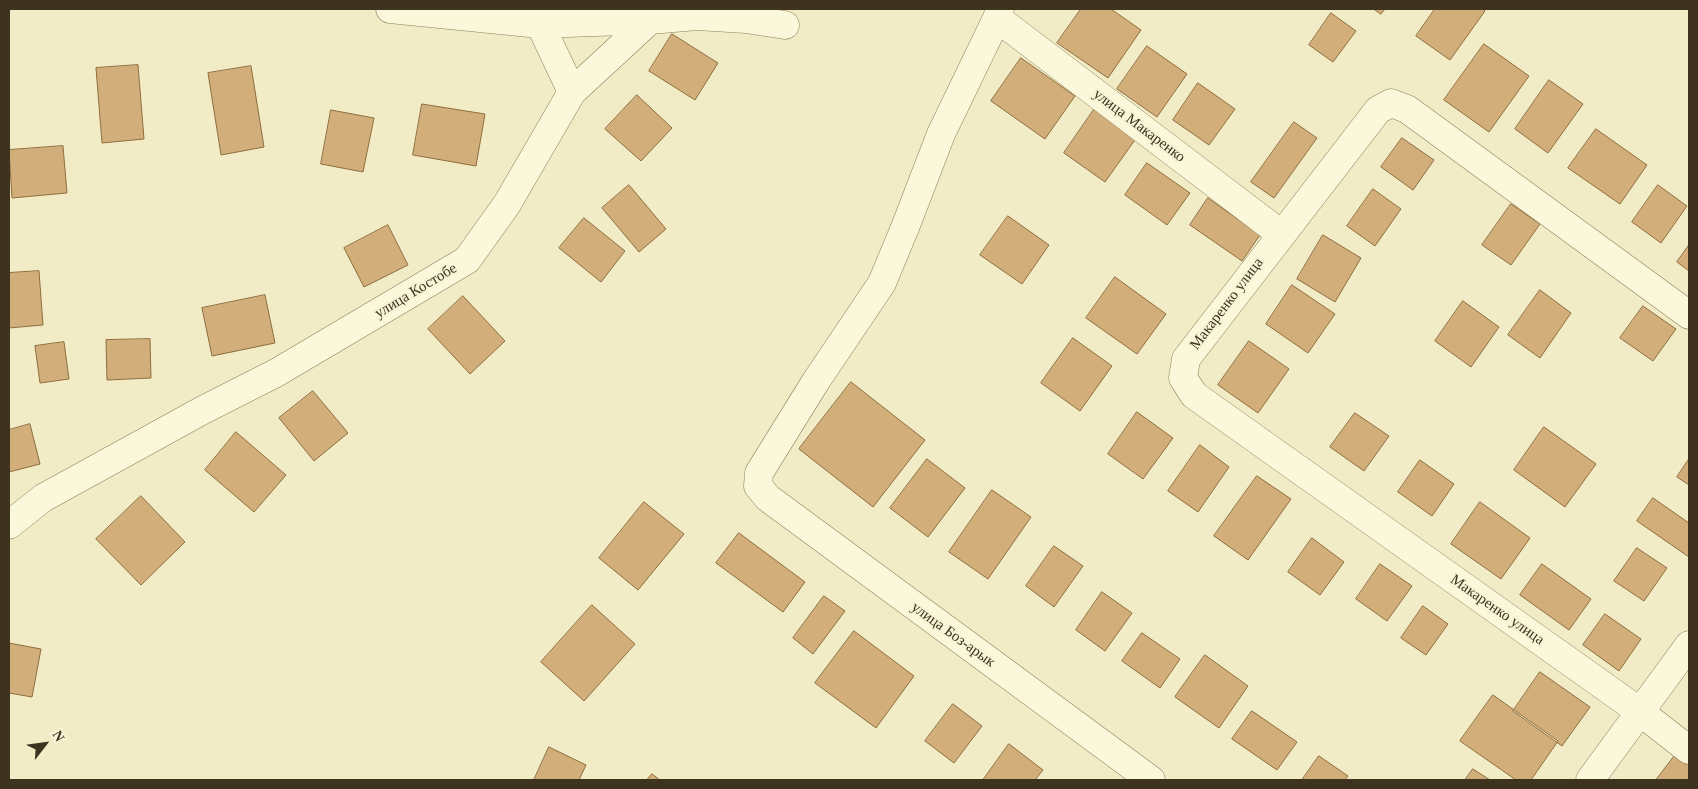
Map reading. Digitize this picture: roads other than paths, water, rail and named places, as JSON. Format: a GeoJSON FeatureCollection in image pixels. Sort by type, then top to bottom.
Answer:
{"type":"FeatureCollection","features":[{"type":"Feature","properties":{"kind":"street"},"geometry":{"type":"LineString","coordinates":[[390,9],[540,24],[650,20],[692,12],[746,18],[785,25]]}},
{"type":"Feature","properties":{"kind":"street","name":"улица Макаренко"},"geometry":{"type":"LineString","coordinates":[[999,13],[1281,234]]}},
{"type":"Feature","properties":{"kind":"street","name":"улица Боз-арык"},"geometry":{"type":"LineString","coordinates":[[999,13],[940,134],[906,225],[882,282],[816,381],[759,473],[758,486],[768,498],[1151,780]]}},
{"type":"Feature","properties":{"kind":"street","name":"улица Костобе"},"geometry":{"type":"LineString","coordinates":[[9,525],[43,498],[203,410],[276,373],[467,260],[507,204],[572,92],[650,20]]}},
{"type":"Feature","properties":{"kind":"street"},"geometry":{"type":"LineString","coordinates":[[540,24],[572,92]]}},
{"type":"Feature","properties":{"kind":"street","name":"Макаренко улица"},"geometry":{"type":"LineString","coordinates":[[1689,315],[1407,109],[1391,103],[1378,110],[1186,358],[1183,378],[1194,395],[1640,711],[1689,750]]}},
{"type":"Feature","properties":{"kind":"street"},"geometry":{"type":"LineString","coordinates":[[1590,780],[1689,644]]}}]}
